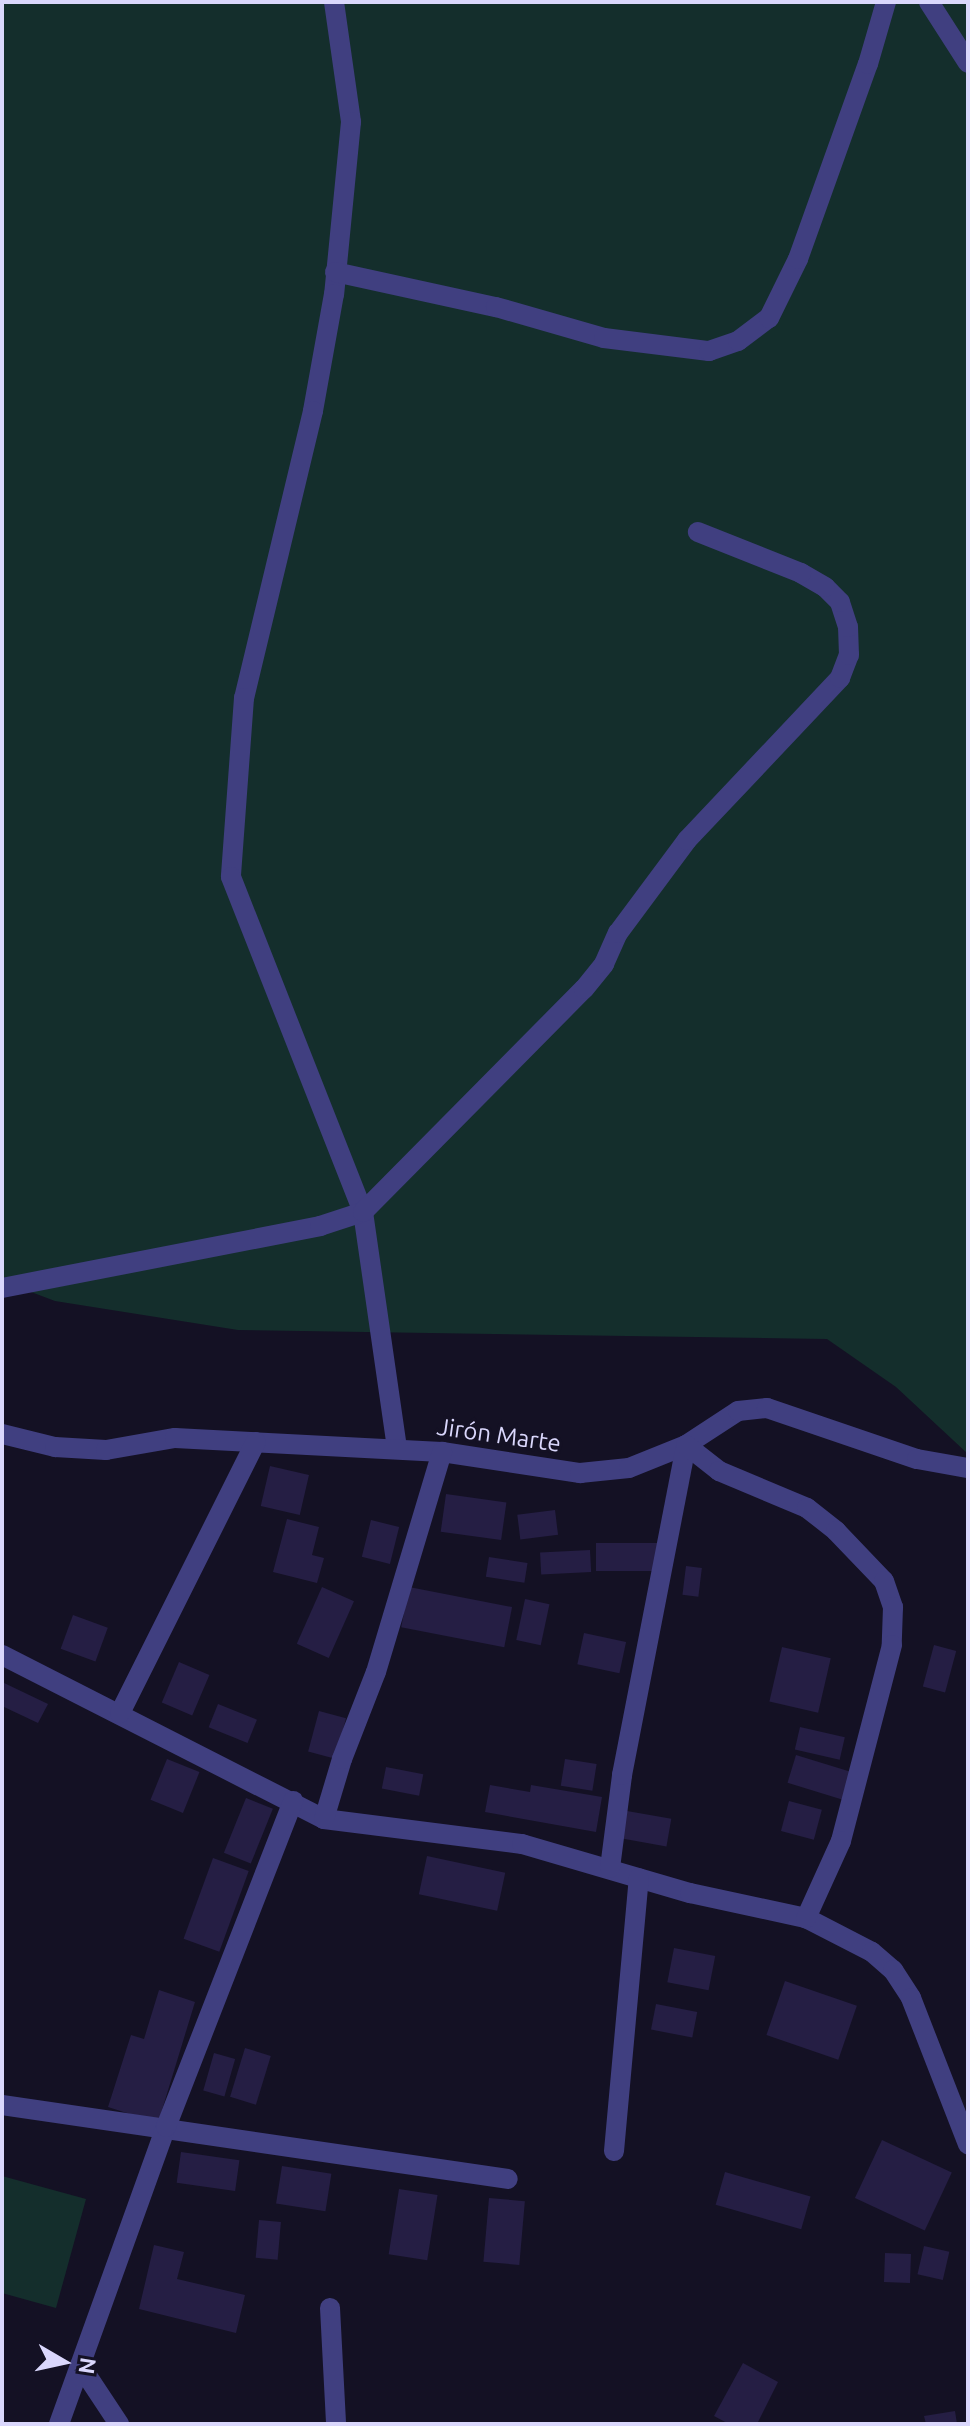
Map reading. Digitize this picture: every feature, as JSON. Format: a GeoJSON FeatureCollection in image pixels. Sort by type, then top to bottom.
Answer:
{"type":"FeatureCollection","features":[{"type":"Feature","properties":{"kind":"street"},"geometry":{"type":"LineString","coordinates":[[334,2],[351,122],[335,272],[313,411],[244,698],[231,877],[363,1212],[397,1449]]}},
{"type":"Feature","properties":{"kind":"street"},"geometry":{"type":"LineString","coordinates":[[335,272],[496,307],[604,338],[709,351],[738,341],[769,318],[798,259],[868,64],[886,2]]}},
{"type":"Feature","properties":{"kind":"street"},"geometry":{"type":"LineString","coordinates":[[929,2],[968,63]]}},
{"type":"Feature","properties":{"kind":"street"},"geometry":{"type":"LineString","coordinates":[[2,1288],[320,1226],[363,1212],[584,989],[604,964],[618,933],[687,840],[840,678],[849,655],[848,627],[840,602],[825,587],[801,573],[698,532]]}},
{"type":"Feature","properties":{"kind":"street","name":"Jirón Marte"},"geometry":{"type":"LineString","coordinates":[[2,1434],[55,1447],[106,1450],[175,1438],[442,1452],[580,1473],[629,1468],[686,1445],[738,1411],[767,1408],[841,1430],[917,1459],[968,1468]]}},
{"type":"Feature","properties":{"kind":"street"},"geometry":{"type":"LineString","coordinates":[[120,1713],[256,1442]]}},
{"type":"Feature","properties":{"kind":"street"},"geometry":{"type":"LineString","coordinates":[[610,1868],[638,1687],[686,1445],[719,1471],[807,1508],[836,1531],[884,1581],[893,1607],[892,1645],[841,1841],[806,1918]]}},
{"type":"Feature","properties":{"kind":"street"},"geometry":{"type":"LineString","coordinates":[[324,1819],[342,1759],[376,1672],[442,1452]]}},
{"type":"Feature","properties":{"kind":"street"},"geometry":{"type":"LineString","coordinates":[[2,1655],[324,1819],[522,1844],[639,1878],[806,1918],[872,1952],[893,1970],[911,1998],[968,2144]]}},
{"type":"Feature","properties":{"kind":"street"},"geometry":{"type":"LineString","coordinates":[[59,2424],[166,2127],[293,1801]]}},
{"type":"Feature","properties":{"kind":"street"},"geometry":{"type":"LineString","coordinates":[[614,2151],[639,1878]]}},
{"type":"Feature","properties":{"kind":"street"},"geometry":{"type":"LineString","coordinates":[[3,2106],[166,2127],[508,2179]]}},
{"type":"Feature","properties":{"kind":"street"},"geometry":{"type":"LineString","coordinates":[[330,2308],[336,2424]]}},
{"type":"Feature","properties":{"kind":"street"},"geometry":{"type":"LineString","coordinates":[[80,2365],[119,2424]]}},
{"type":"Feature","properties":{"kind":"green space"},"geometry":{"type":"Polygon","coordinates":[[[2,2],[968,2],[968,1454],[896,1387],[827,1339],[238,1330],[55,1301],[2,1281],[2,2]]]}},
{"type":"Feature","properties":{"kind":"green space"},"geometry":{"type":"Polygon","coordinates":[[[2,2176],[86,2199],[56,2308],[2,2293],[2,2176]]]}},
{"type":"Feature","properties":{"kind":"building"},"geometry":{"type":"Polygon","coordinates":[[[270,1466],[309,1475],[300,1515],[261,1506],[270,1466]]]}},
{"type":"Feature","properties":{"kind":"building"},"geometry":{"type":"Polygon","coordinates":[[[446,1494],[506,1502],[501,1540],[441,1532],[446,1494]]]}},
{"type":"Feature","properties":{"kind":"building"},"geometry":{"type":"Polygon","coordinates":[[[555,1510],[558,1535],[520,1539],[517,1515],[555,1510]]]}},
{"type":"Feature","properties":{"kind":"building"},"geometry":{"type":"Polygon","coordinates":[[[287,1519],[319,1527],[312,1555],[324,1558],[317,1583],[273,1572],[287,1519]]]}},
{"type":"Feature","properties":{"kind":"building"},"geometry":{"type":"Polygon","coordinates":[[[371,1520],[399,1527],[390,1564],[362,1557],[371,1520]]]}},
{"type":"Feature","properties":{"kind":"building"},"geometry":{"type":"Polygon","coordinates":[[[596,1543],[657,1543],[657,1571],[596,1571],[596,1543]]]}},
{"type":"Feature","properties":{"kind":"building"},"geometry":{"type":"Polygon","coordinates":[[[590,1550],[591,1572],[541,1575],[540,1553],[590,1550]]]}},
{"type":"Feature","properties":{"kind":"building"},"geometry":{"type":"Polygon","coordinates":[[[489,1557],[528,1563],[524,1583],[486,1577],[489,1557]]]}},
{"type":"Feature","properties":{"kind":"building"},"geometry":{"type":"Polygon","coordinates":[[[686,1566],[702,1568],[698,1597],[682,1595],[686,1566]]]}},
{"type":"Feature","properties":{"kind":"building"},"geometry":{"type":"Polygon","coordinates":[[[322,1587],[354,1601],[329,1658],[297,1644],[322,1587]]]}},
{"type":"Feature","properties":{"kind":"building"},"geometry":{"type":"Polygon","coordinates":[[[409,1587],[512,1607],[504,1647],[401,1627],[409,1587]]]}},
{"type":"Feature","properties":{"kind":"building"},"geometry":{"type":"Polygon","coordinates":[[[525,1599],[549,1604],[541,1645],[516,1640],[525,1599]]]}},
{"type":"Feature","properties":{"kind":"building"},"geometry":{"type":"Polygon","coordinates":[[[73,1615],[108,1628],[95,1661],[61,1649],[73,1615]]]}},
{"type":"Feature","properties":{"kind":"building"},"geometry":{"type":"Polygon","coordinates":[[[584,1633],[626,1642],[619,1673],[577,1664],[584,1633]]]}},
{"type":"Feature","properties":{"kind":"building"},"geometry":{"type":"Polygon","coordinates":[[[934,1645],[956,1651],[945,1692],[923,1687],[934,1645]]]}},
{"type":"Feature","properties":{"kind":"building"},"geometry":{"type":"Polygon","coordinates":[[[782,1647],[831,1658],[818,1713],[769,1702],[782,1647]]]}},
{"type":"Feature","properties":{"kind":"building"},"geometry":{"type":"Polygon","coordinates":[[[179,1662],[209,1675],[192,1715],[162,1703],[179,1662]]]}},
{"type":"Feature","properties":{"kind":"building"},"geometry":{"type":"Polygon","coordinates":[[[2,1682],[48,1704],[38,1723],[2,1706],[2,1682]]]}},
{"type":"Feature","properties":{"kind":"building"},"geometry":{"type":"Polygon","coordinates":[[[218,1704],[257,1720],[248,1743],[209,1727],[218,1704]]]}},
{"type":"Feature","properties":{"kind":"building"},"geometry":{"type":"Polygon","coordinates":[[[319,1711],[346,1718],[335,1759],[308,1752],[319,1711]]]}},
{"type":"Feature","properties":{"kind":"building"},"geometry":{"type":"Polygon","coordinates":[[[800,1727],[845,1737],[840,1760],[795,1749],[800,1727]]]}},
{"type":"Feature","properties":{"kind":"building"},"geometry":{"type":"Polygon","coordinates":[[[796,1755],[851,1772],[842,1799],[788,1783],[796,1755]]]}},
{"type":"Feature","properties":{"kind":"building"},"geometry":{"type":"Polygon","coordinates":[[[167,1759],[199,1772],[183,1813],[151,1800],[167,1759]]]}},
{"type":"Feature","properties":{"kind":"building"},"geometry":{"type":"Polygon","coordinates":[[[565,1759],[597,1764],[592,1791],[561,1786],[565,1759]]]}},
{"type":"Feature","properties":{"kind":"building"},"geometry":{"type":"Polygon","coordinates":[[[386,1767],[423,1774],[419,1796],[382,1789],[386,1767]]]}},
{"type":"Feature","properties":{"kind":"building"},"geometry":{"type":"Polygon","coordinates":[[[490,1785],[530,1792],[531,1785],[602,1797],[596,1832],[485,1812],[490,1785]]]}},
{"type":"Feature","properties":{"kind":"building"},"geometry":{"type":"Polygon","coordinates":[[[246,1798],[273,1809],[251,1864],[224,1853],[246,1798]]]}},
{"type":"Feature","properties":{"kind":"building"},"geometry":{"type":"Polygon","coordinates":[[[789,1801],[822,1810],[814,1840],[781,1831],[789,1801]]]}},
{"type":"Feature","properties":{"kind":"building"},"geometry":{"type":"Polygon","coordinates":[[[627,1811],[671,1819],[666,1846],[622,1839],[627,1811]]]}},
{"type":"Feature","properties":{"kind":"building"},"geometry":{"type":"Polygon","coordinates":[[[427,1856],[505,1873],[497,1911],[419,1894],[427,1856]]]}},
{"type":"Feature","properties":{"kind":"building"},"geometry":{"type":"Polygon","coordinates":[[[213,1858],[249,1871],[219,1952],[184,1939],[213,1858]]]}},
{"type":"Feature","properties":{"kind":"building"},"geometry":{"type":"Polygon","coordinates":[[[674,1948],[715,1956],[709,1990],[667,1982],[674,1948]]]}},
{"type":"Feature","properties":{"kind":"building"},"geometry":{"type":"Polygon","coordinates":[[[785,1981],[857,2006],[838,2060],[766,2035],[785,1981]]]}},
{"type":"Feature","properties":{"kind":"building"},"geometry":{"type":"Polygon","coordinates":[[[159,1990],[195,2002],[158,2123],[108,2107],[131,2035],[144,2039],[159,1990]]]}},
{"type":"Feature","properties":{"kind":"building"},"geometry":{"type":"Polygon","coordinates":[[[656,2004],[697,2012],[692,2038],[651,2030],[656,2004]]]}},
{"type":"Feature","properties":{"kind":"building"},"geometry":{"type":"Polygon","coordinates":[[[245,2048],[271,2056],[256,2105],[230,2097],[245,2048]]]}},
{"type":"Feature","properties":{"kind":"building"},"geometry":{"type":"Polygon","coordinates":[[[214,2053],[235,2059],[224,2097],[203,2090],[214,2053]]]}},
{"type":"Feature","properties":{"kind":"building"},"geometry":{"type":"Polygon","coordinates":[[[882,2140],[952,2173],[925,2231],[855,2198],[882,2140]]]}},
{"type":"Feature","properties":{"kind":"building"},"geometry":{"type":"Polygon","coordinates":[[[181,2152],[239,2160],[235,2191],[177,2183],[181,2152]]]}},
{"type":"Feature","properties":{"kind":"building"},"geometry":{"type":"Polygon","coordinates":[[[282,2166],[331,2174],[325,2211],[276,2204],[282,2166]]]}},
{"type":"Feature","properties":{"kind":"building"},"geometry":{"type":"Polygon","coordinates":[[[725,2172],[811,2197],[801,2229],[716,2205],[725,2172]]]}},
{"type":"Feature","properties":{"kind":"building"},"geometry":{"type":"Polygon","coordinates":[[[399,2189],[438,2195],[427,2260],[389,2254],[399,2189]]]}},
{"type":"Feature","properties":{"kind":"building"},"geometry":{"type":"Polygon","coordinates":[[[489,2198],[525,2201],[519,2265],[483,2262],[489,2198]]]}},
{"type":"Feature","properties":{"kind":"building"},"geometry":{"type":"Polygon","coordinates":[[[259,2220],[281,2222],[278,2260],[256,2258],[259,2220]]]}},
{"type":"Feature","properties":{"kind":"building"},"geometry":{"type":"Polygon","coordinates":[[[154,2245],[184,2252],[177,2279],[245,2295],[236,2333],[139,2309],[154,2245]]]}},
{"type":"Feature","properties":{"kind":"building"},"geometry":{"type":"Polygon","coordinates":[[[924,2246],[949,2252],[943,2280],[917,2274],[924,2246]]]}},
{"type":"Feature","properties":{"kind":"building"},"geometry":{"type":"Polygon","coordinates":[[[885,2253],[911,2254],[910,2283],[884,2282],[885,2253]]]}},
{"type":"Feature","properties":{"kind":"building"},"geometry":{"type":"Polygon","coordinates":[[[743,2363],[778,2382],[757,2424],[729,2424],[714,2416],[743,2363]]]}},
{"type":"Feature","properties":{"kind":"building"},"geometry":{"type":"Polygon","coordinates":[[[955,2411],[957,2424],[926,2424],[924,2416],[955,2411]]]}}]}
